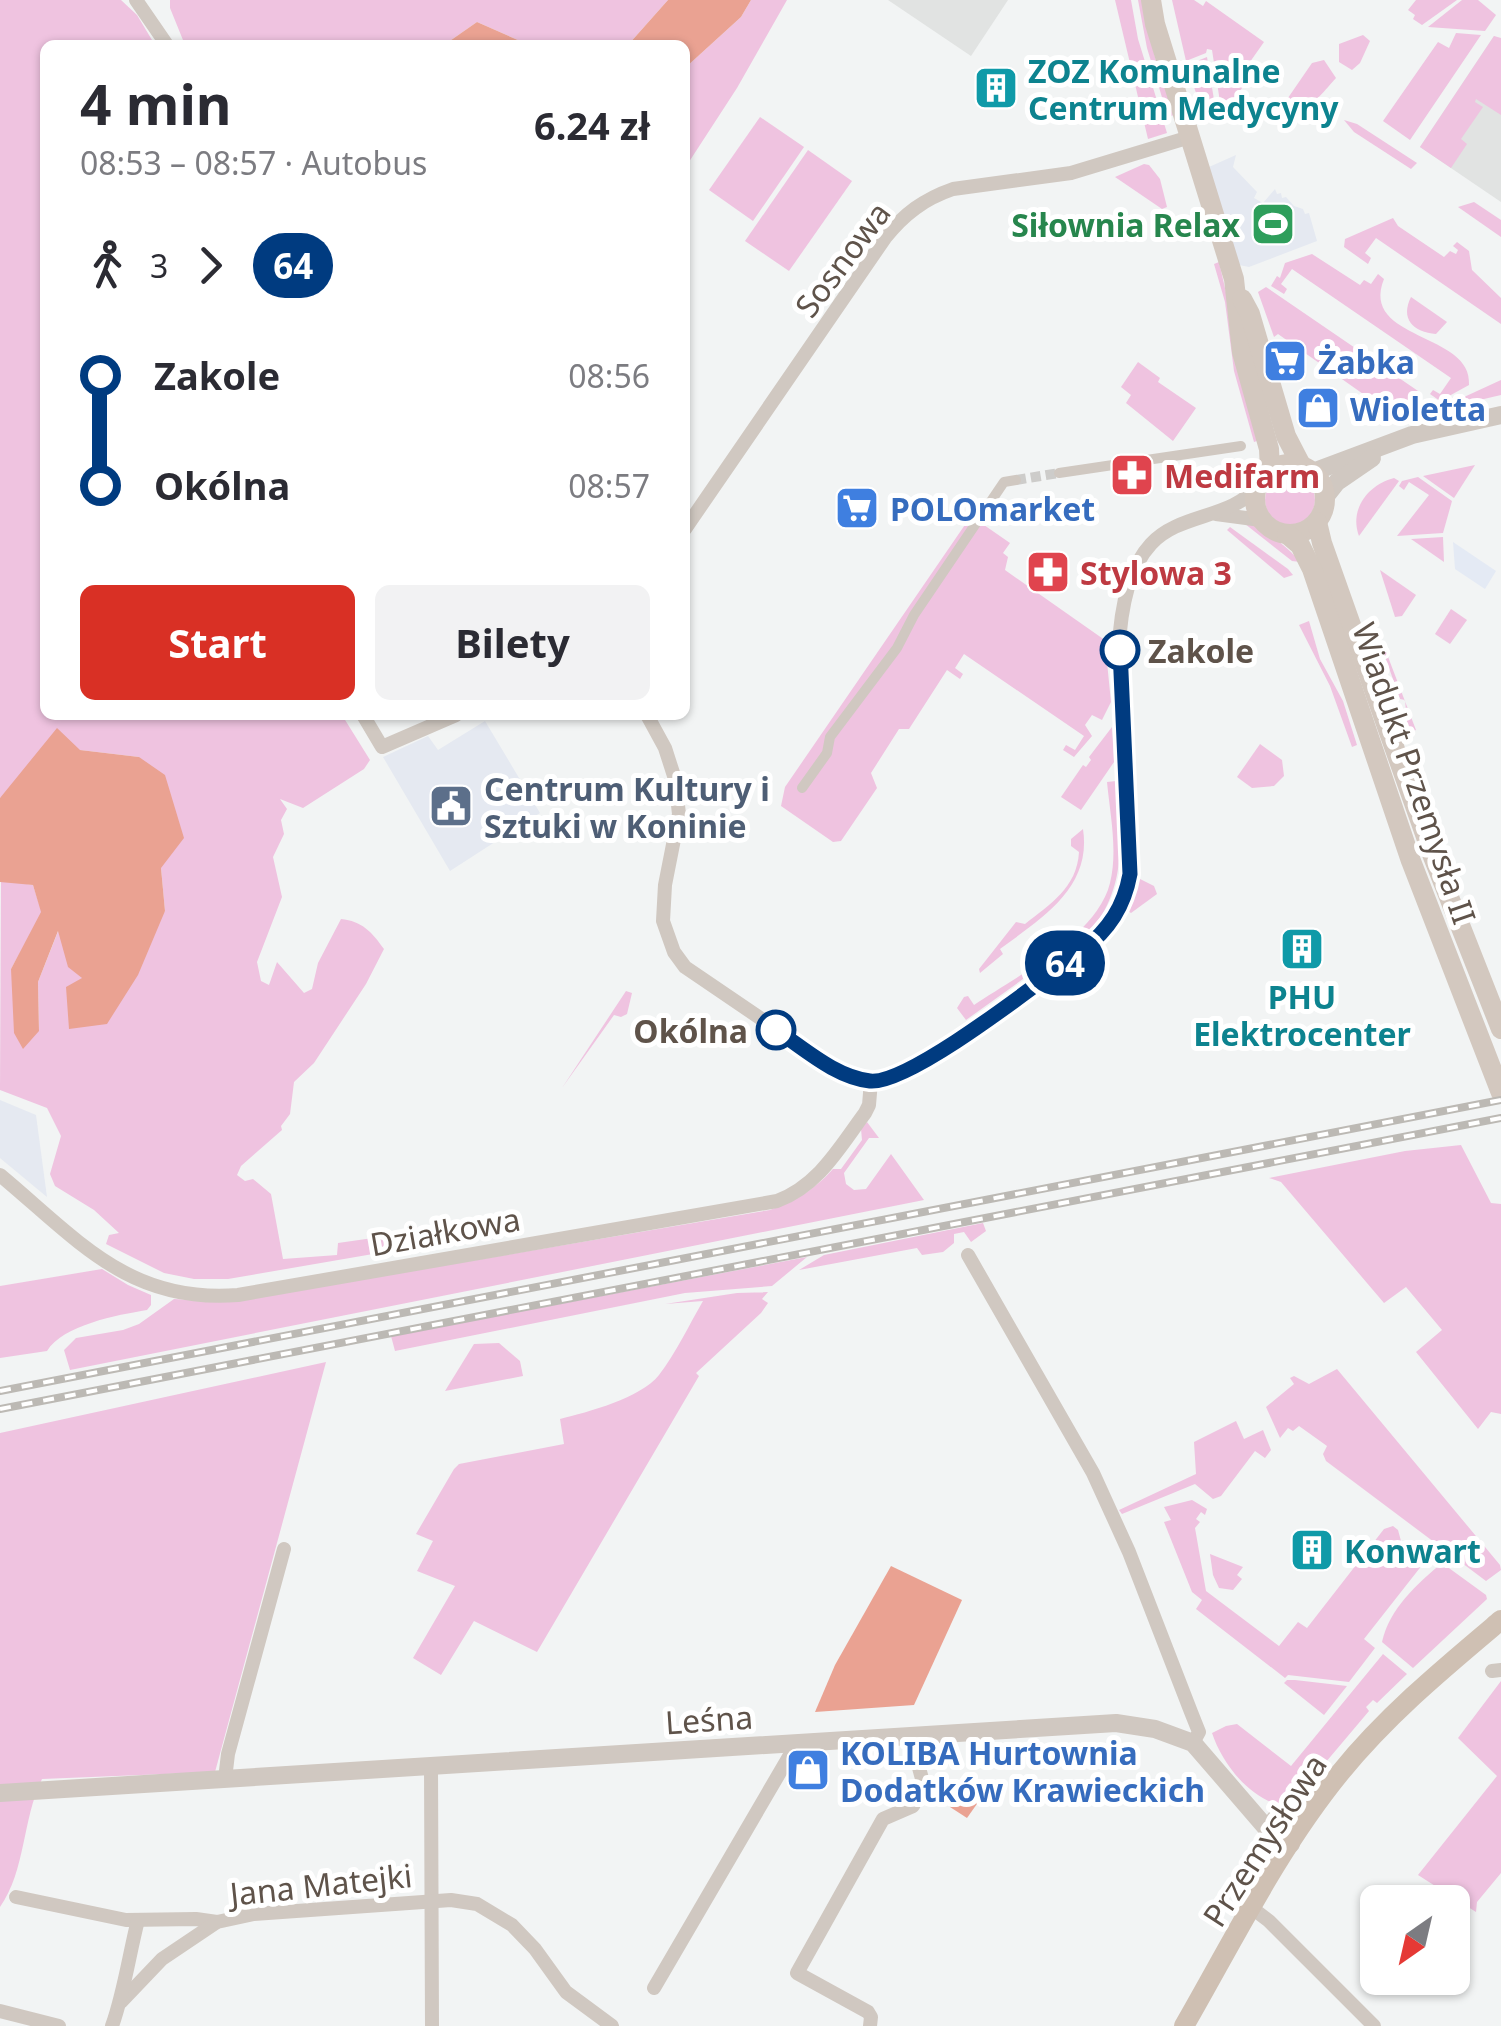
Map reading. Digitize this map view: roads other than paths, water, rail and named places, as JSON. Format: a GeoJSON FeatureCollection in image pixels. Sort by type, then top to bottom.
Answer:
{"type":"FeatureCollection","features":[{"type":"Feature","properties":{"kind":"main road"},"geometry":{"type":"LineString","coordinates":[[1151,0],[1154,24],[1286,436],[1307,469],[1320,479],[1326,496],[1317,522],[1304,532],[1286,534],[1272,530],[1255,504],[1269,449],[1242,352],[1236,285]]}},
{"type":"Feature","properties":{"kind":"main road"},"geometry":{"type":"LineString","coordinates":[[1263,478],[1285,464],[1307,469]]}},
{"type":"Feature","properties":{"kind":"main road","name":"Wiadukt Przemysła II"},"geometry":{"type":"LineString","coordinates":[[1317,522],[1472,1022],[1499,1089]]}},
{"type":"Feature","properties":{"kind":"main road","name":"Wiadukt Przemysła II"},"geometry":{"type":"LineString","coordinates":[[1286,534],[1300,544],[1312,569],[1422,857],[1498,1022]]}},
{"type":"Feature","properties":{"kind":"main road","name":"Przemysłowa"},"geometry":{"type":"LineString","coordinates":[[1184,2026],[1314,1808],[1380,1728],[1420,1688],[1501,1620]]}},
{"type":"Feature","properties":{"kind":"street"},"geometry":{"type":"LineString","coordinates":[[136,0],[164,40]]}},
{"type":"Feature","properties":{"kind":"street","name":"Sosnowa"},"geometry":{"type":"LineString","coordinates":[[690,522],[906,214],[953,189],[1072,173],[1190,136]]}},
{"type":"Feature","properties":{"kind":"street"},"geometry":{"type":"LineString","coordinates":[[1307,469],[1384,448],[1412,436],[1501,415]]}},
{"type":"Feature","properties":{"kind":"street"},"geometry":{"type":"LineString","coordinates":[[1059,474],[1241,446]]}},
{"type":"Feature","properties":{"kind":"street"},"geometry":{"type":"LineString","coordinates":[[1326,496],[1337,482],[1384,448]]}},
{"type":"Feature","properties":{"kind":"street"},"geometry":{"type":"LineString","coordinates":[[650,720],[672,764],[678,798],[677,826],[662,905],[663,922],[674,952],[699,978],[824,1063],[852,1076],[887,1080],[918,1066],[1083,950],[1113,920],[1127,892],[1131,868],[1120,685],[1124,593],[1137,562],[1154,540],[1171,527],[1248,497],[1263,478]]}},
{"type":"Feature","properties":{"kind":"street"},"geometry":{"type":"LineString","coordinates":[[802,788],[827,753],[830,737],[897,648],[914,615],[1004,482],[1016,480]]}},
{"type":"Feature","properties":{"kind":"street"},"geometry":{"type":"LineString","coordinates":[[1211,514],[1262,520]]}},
{"type":"Feature","properties":{"kind":"street"},"geometry":{"type":"LineString","coordinates":[[366,720],[382,747],[444,720]]}},
{"type":"Feature","properties":{"kind":"street","name":"Działkowa"},"geometry":{"type":"LineString","coordinates":[[0,1175],[90,1250],[131,1278],[190,1296],[238,1294],[777,1201],[802,1190],[824,1169],[865,1113],[871,1081]]}},
{"type":"Feature","properties":{"kind":"street"},"geometry":{"type":"LineString","coordinates":[[968,1255],[1093,1474],[1129,1552],[1192,1712],[1198,1732],[1194,1743],[1269,1832],[1291,1844]]}},
{"type":"Feature","properties":{"kind":"street"},"geometry":{"type":"LineString","coordinates":[[225,1779],[228,1754],[284,1549]]}},
{"type":"Feature","properties":{"kind":"street","name":"Leśna"},"geometry":{"type":"LineString","coordinates":[[0,1793],[1116,1724],[1156,1729],[1194,1743]]}},
{"type":"Feature","properties":{"kind":"street"},"geometry":{"type":"LineString","coordinates":[[870,2026],[868,2012],[797,1974],[883,1819],[913,1806],[924,1786],[910,1735]]}},
{"type":"Feature","properties":{"kind":"street"},"geometry":{"type":"LineString","coordinates":[[654,1988],[797,1743]]}},
{"type":"Feature","properties":{"kind":"street"},"geometry":{"type":"LineString","coordinates":[[431,1766],[432,2026]]}},
{"type":"Feature","properties":{"kind":"street"},"geometry":{"type":"LineString","coordinates":[[1246,1803],[1276,1820],[1291,1844]]}},
{"type":"Feature","properties":{"kind":"street"},"geometry":{"type":"LineString","coordinates":[[1276,1820],[1314,1808]]}},
{"type":"Feature","properties":{"kind":"street"},"geometry":{"type":"LineString","coordinates":[[16,1897],[138,1920]]}},
{"type":"Feature","properties":{"kind":"street","name":"Jana Matejki"},"geometry":{"type":"LineString","coordinates":[[112,2026],[121,2002],[121,1984],[138,1920],[216,1922],[254,1914],[430,1901],[477,1904],[496,1914],[524,1936],[566,1992],[612,2026]]}},
{"type":"Feature","properties":{"kind":"street"},"geometry":{"type":"LineString","coordinates":[[1252,1908],[1374,2026]]}},
{"type":"Feature","properties":{"kind":"street","name":"Jana Matejki"},"geometry":{"type":"LineString","coordinates":[[121,2002],[162,1960],[216,1922]]}},
{"type":"Feature","properties":{"kind":"street"},"geometry":{"type":"LineString","coordinates":[[0,2011],[59,2026]]}},
{"type":"Feature","properties":{"kind":"tunnel"},"geometry":{"type":"LineString","coordinates":[[1016,480],[1059,473]]}},
{"type":"Feature","properties":{"kind":"railway"},"geometry":{"type":"LineString","coordinates":[[0,1391],[1501,1100]]}},
{"type":"Feature","properties":{"kind":"railway"},"geometry":{"type":"LineString","coordinates":[[0,1409],[1501,1118]]}},
{"type":"Feature","properties":{"kind":"place","name":"ZOZ Komunalne Centrum Medycyny"},"geometry":{"type":"Point","coordinates":[996,88]}},
{"type":"Feature","properties":{"kind":"place","name":"Siłownia Relax"},"geometry":{"type":"Point","coordinates":[1273,224]}},
{"type":"Feature","properties":{"kind":"place","name":"Żabka"},"geometry":{"type":"Point","coordinates":[1285,361]}},
{"type":"Feature","properties":{"kind":"place","name":"Wioletta"},"geometry":{"type":"Point","coordinates":[1318,408]}},
{"type":"Feature","properties":{"kind":"place","name":"Medifarm"},"geometry":{"type":"Point","coordinates":[1132,475]}},
{"type":"Feature","properties":{"kind":"place","name":"POLOmarket"},"geometry":{"type":"Point","coordinates":[857,508]}},
{"type":"Feature","properties":{"kind":"place","name":"Stylowa 3"},"geometry":{"type":"Point","coordinates":[1048,572]}},
{"type":"Feature","properties":{"kind":"place","name":"Zakole"},"geometry":{"type":"Point","coordinates":[1120,650]}},
{"type":"Feature","properties":{"kind":"place","name":"Centrum Kultury i Sztuki w Koninie"},"geometry":{"type":"Point","coordinates":[451,806]}},
{"type":"Feature","properties":{"kind":"place","name":"PHU Elektrocenter"},"geometry":{"type":"Point","coordinates":[1302,949]}},
{"type":"Feature","properties":{"kind":"place","name":"Okólna"},"geometry":{"type":"Point","coordinates":[776,1030]}},
{"type":"Feature","properties":{"kind":"place","name":"Konwart"},"geometry":{"type":"Point","coordinates":[1312,1550]}},
{"type":"Feature","properties":{"kind":"place","name":"KOLIBA Hurtownia Dodatków Krawieckich"},"geometry":{"type":"Point","coordinates":[808,1770]}}]}
